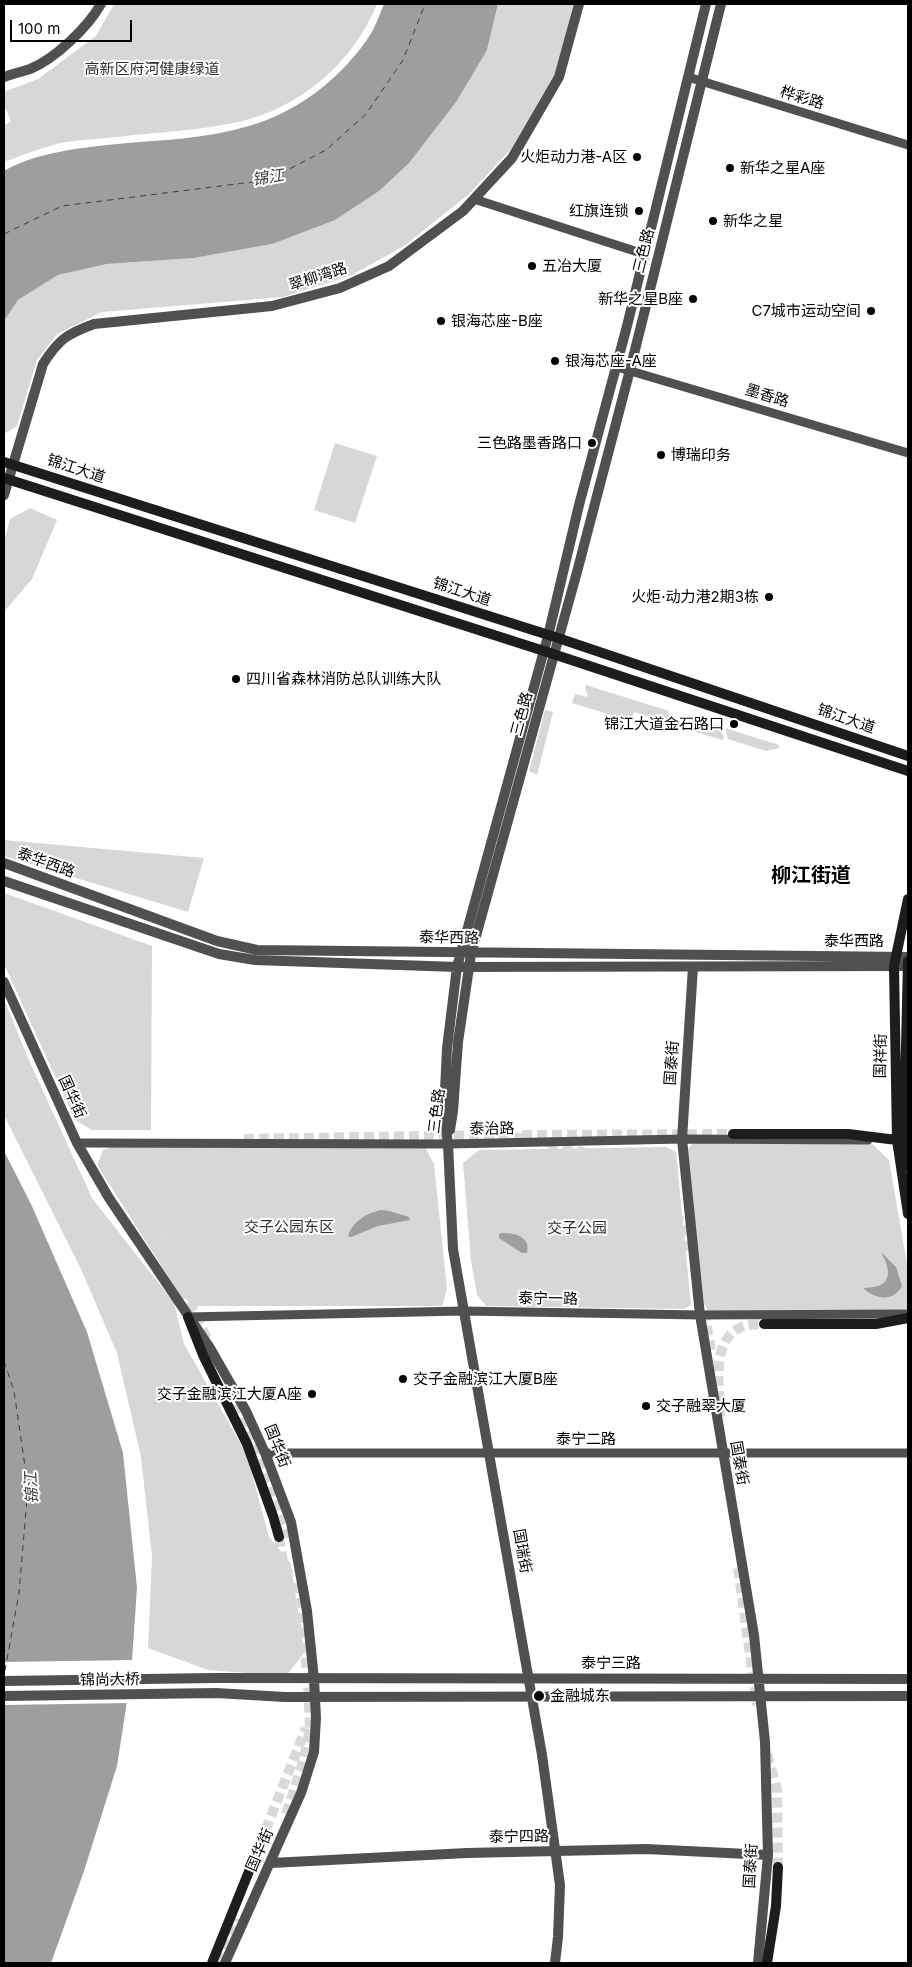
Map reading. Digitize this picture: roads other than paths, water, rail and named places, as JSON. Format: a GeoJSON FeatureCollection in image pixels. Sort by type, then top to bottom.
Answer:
{"type":"FeatureCollection","features":[{"type":"Feature","properties":{"kind":"main road","name":"锦江大道"},"geometry":{"type":"LineString","coordinates":[[8,464],[553,637],[908,756]]}},
{"type":"Feature","properties":{"kind":"main road","name":"锦江大道"},"geometry":{"type":"LineString","coordinates":[[6,478],[908,771]]}},
{"type":"Feature","properties":{"kind":"main road","name":"国祥街"},"geometry":{"type":"LineString","coordinates":[[908,899],[895,961],[908,1214]]}},
{"type":"Feature","properties":{"kind":"main road","name":"国祥街"},"geometry":{"type":"LineString","coordinates":[[908,963],[904,1142],[908,1166]]}},
{"type":"Feature","properties":{"kind":"main road"},"geometry":{"type":"LineString","coordinates":[[733,1134],[848,1134],[904,1142]]}},
{"type":"Feature","properties":{"kind":"main road"},"geometry":{"type":"LineString","coordinates":[[764,1324],[876,1324],[908,1316]]}},
{"type":"Feature","properties":{"kind":"main road"},"geometry":{"type":"LineString","coordinates":[[188,1317],[203,1355],[247,1444],[279,1537]]}},
{"type":"Feature","properties":{"kind":"main road"},"geometry":{"type":"LineString","coordinates":[[212,1963],[260,1844]]}},
{"type":"Feature","properties":{"kind":"main road"},"geometry":{"type":"LineString","coordinates":[[767,1963],[776,1906],[778,1867]]}},
{"type":"Feature","properties":{"kind":"street"},"geometry":{"type":"LineString","coordinates":[[4,77],[32,68],[68,44],[101,4]]}},
{"type":"Feature","properties":{"kind":"street","name":"翠柳湾路"},"geometry":{"type":"LineString","coordinates":[[8,464],[43,364],[55,346],[72,332],[94,324],[272,306],[340,288],[389,266],[463,211],[512,158],[559,76],[579,4]]}},
{"type":"Feature","properties":{"kind":"street","name":"三色路"},"geometry":{"type":"LineString","coordinates":[[553,637],[579,505],[617,367],[706,4]]}},
{"type":"Feature","properties":{"kind":"street","name":"三色路"},"geometry":{"type":"LineString","coordinates":[[448,1144],[444,1112],[447,1048],[458,967],[466,954],[553,637],[630,370],[721,4]]}},
{"type":"Feature","properties":{"kind":"street","name":"桦彩路"},"geometry":{"type":"LineString","coordinates":[[688,77],[908,145]]}},
{"type":"Feature","properties":{"kind":"street"},"geometry":{"type":"LineString","coordinates":[[474,199],[644,254]]}},
{"type":"Feature","properties":{"kind":"street","name":"墨香路"},"geometry":{"type":"LineString","coordinates":[[617,367],[908,453]]}},
{"type":"Feature","properties":{"kind":"street"},"geometry":{"type":"LineString","coordinates":[[4,495],[8,464]]}},
{"type":"Feature","properties":{"kind":"street","name":"泰华西路"},"geometry":{"type":"LineString","coordinates":[[4,864],[217,941],[257,950],[895,961],[908,963]]}},
{"type":"Feature","properties":{"kind":"street","name":"泰华西路"},"geometry":{"type":"LineString","coordinates":[[4,881],[219,954],[255,960],[458,967],[693,967],[895,961]]}},
{"type":"Feature","properties":{"kind":"street","name":"三色路"},"geometry":{"type":"LineString","coordinates":[[448,1144],[454,1111],[458,1042],[469,967],[466,954]]}},
{"type":"Feature","properties":{"kind":"street","name":"国泰街"},"geometry":{"type":"LineString","coordinates":[[693,967],[682,1139],[700,1315],[754,1635],[765,1742],[768,1855],[758,1963]]}},
{"type":"Feature","properties":{"kind":"street","name":"国华街"},"geometry":{"type":"LineString","coordinates":[[4,982],[77,1143],[110,1198],[210,1348],[246,1411],[265,1453],[291,1522],[307,1611],[316,1696],[314,1752],[302,1793],[225,1963]]}},
{"type":"Feature","properties":{"kind":"street","name":"泰治路"},"geometry":{"type":"LineString","coordinates":[[77,1143],[448,1144],[682,1139],[904,1142]]}},
{"type":"Feature","properties":{"kind":"street","name":"国瑞街"},"geometry":{"type":"LineString","coordinates":[[448,1144],[453,1249],[529,1678],[556,1851],[560,1885],[555,1963]]}},
{"type":"Feature","properties":{"kind":"street","name":"泰宁一路"},"geometry":{"type":"LineString","coordinates":[[188,1317],[463,1311],[908,1316]]}},
{"type":"Feature","properties":{"kind":"street","name":"泰宁二路"},"geometry":{"type":"LineString","coordinates":[[265,1453],[908,1453]]}},
{"type":"Feature","properties":{"kind":"street","name":"锦尚大桥"},"geometry":{"type":"LineString","coordinates":[[4,1681],[214,1678],[314,1679]]}},
{"type":"Feature","properties":{"kind":"street","name":"泰宁三路"},"geometry":{"type":"LineString","coordinates":[[314,1679],[908,1679]]}},
{"type":"Feature","properties":{"kind":"street","name":"锦尚大桥"},"geometry":{"type":"LineString","coordinates":[[4,1696],[216,1694],[285,1697],[316,1696]]}},
{"type":"Feature","properties":{"kind":"street"},"geometry":{"type":"LineString","coordinates":[[316,1696],[908,1696]]}},
{"type":"Feature","properties":{"kind":"street","name":"泰宁四路"},"geometry":{"type":"LineString","coordinates":[[271,1863],[467,1853],[646,1849],[768,1855]]}},
{"type":"Feature","properties":{"kind":"water","name":"锦江"},"geometry":{"type":"Polygon","coordinates":[[[384,4],[498,4],[487,50],[456,102],[409,163],[379,191],[335,220],[272,244],[194,258],[107,264],[58,275],[18,300],[4,321],[4,171],[44,155],[74,149],[216,134],[249,126],[283,113],[314,94],[355,56],[369,37],[384,4]]]}},
{"type":"Feature","properties":{"kind":"water","name":"锦江"},"geometry":{"type":"Polygon","coordinates":[[[4,1151],[31,1204],[87,1332],[123,1453],[137,1588],[131,1675],[117,1766],[84,1871],[51,1963],[4,1963],[4,1151]]]}},
{"type":"Feature","properties":{"kind":"water"},"geometry":{"type":"Polygon","coordinates":[[[381,1210],[409,1217],[410,1220],[378,1226],[351,1237],[348,1236],[357,1222],[370,1213],[381,1210]]]}},
{"type":"Feature","properties":{"kind":"water"},"geometry":{"type":"Polygon","coordinates":[[[499,1234],[516,1235],[524,1239],[528,1247],[527,1253],[522,1253],[499,1238],[499,1234]]]}},
{"type":"Feature","properties":{"kind":"water"},"geometry":{"type":"Polygon","coordinates":[[[881,1252],[896,1267],[902,1286],[894,1295],[884,1298],[873,1295],[863,1288],[879,1285],[887,1278],[887,1267],[881,1252]]]}},
{"type":"Feature","properties":{"kind":"tunnel"},"geometry":{"type":"LineString","coordinates":[[522,1135],[733,1134]]}},
{"type":"Feature","properties":{"kind":"tunnel"},"geometry":{"type":"LineString","coordinates":[[244,1139],[487,1135],[529,1139]]}},
{"type":"Feature","properties":{"kind":"tunnel"},"geometry":{"type":"LineString","coordinates":[[548,1143],[608,1161],[630,1171],[655,1186],[669,1202],[679,1219],[691,1255]]}},
{"type":"Feature","properties":{"kind":"tunnel"},"geometry":{"type":"LineString","coordinates":[[207,1338],[178,1280],[162,1234],[159,1205],[168,1171],[193,1150],[217,1145]]}},
{"type":"Feature","properties":{"kind":"tunnel"},"geometry":{"type":"LineString","coordinates":[[704,1311],[711,1350]]}},
{"type":"Feature","properties":{"kind":"tunnel"},"geometry":{"type":"LineString","coordinates":[[720,1416],[718,1378],[721,1352],[725,1341],[733,1332],[744,1326],[764,1324]]}},
{"type":"Feature","properties":{"kind":"tunnel"},"geometry":{"type":"LineString","coordinates":[[230,1390],[272,1484],[289,1537]]}},
{"type":"Feature","properties":{"kind":"tunnel"},"geometry":{"type":"LineString","coordinates":[[279,1537],[290,1604],[298,1631]]}},
{"type":"Feature","properties":{"kind":"tunnel"},"geometry":{"type":"LineString","coordinates":[[738,1568],[757,1705]]}},
{"type":"Feature","properties":{"kind":"tunnel"},"geometry":{"type":"LineString","coordinates":[[286,1814],[304,1759],[310,1729],[308,1682],[298,1583]]}},
{"type":"Feature","properties":{"kind":"tunnel"},"geometry":{"type":"LineString","coordinates":[[260,1844],[306,1728]]}},
{"type":"Feature","properties":{"kind":"tunnel"},"geometry":{"type":"LineString","coordinates":[[767,1754],[777,1789],[778,1867]]}},
{"type":"Feature","properties":{"kind":"tunnel"},"geometry":{"type":"LineString","coordinates":[[219,1963],[239,1919]]}},
{"type":"Feature","properties":{"kind":"place","name":"火炬动力港-A区"},"geometry":{"type":"Point","coordinates":[637,157]}},
{"type":"Feature","properties":{"kind":"place","name":"新华之星A座"},"geometry":{"type":"Point","coordinates":[730,168]}},
{"type":"Feature","properties":{"kind":"place","name":"红旗连锁"},"geometry":{"type":"Point","coordinates":[639,211]}},
{"type":"Feature","properties":{"kind":"place","name":"新华之星"},"geometry":{"type":"Point","coordinates":[713,221]}},
{"type":"Feature","properties":{"kind":"place","name":"五冶大厦"},"geometry":{"type":"Point","coordinates":[532,266]}},
{"type":"Feature","properties":{"kind":"place","name":"新华之星B座"},"geometry":{"type":"Point","coordinates":[693,299]}},
{"type":"Feature","properties":{"kind":"place","name":"C7城市运动空间"},"geometry":{"type":"Point","coordinates":[871,311]}},
{"type":"Feature","properties":{"kind":"place","name":"银海芯座-B座"},"geometry":{"type":"Point","coordinates":[441,321]}},
{"type":"Feature","properties":{"kind":"place","name":"银海芯座-A座"},"geometry":{"type":"Point","coordinates":[555,361]}},
{"type":"Feature","properties":{"kind":"place","name":"三色路墨香路口"},"geometry":{"type":"Point","coordinates":[592,443]}},
{"type":"Feature","properties":{"kind":"place","name":"博瑞印务"},"geometry":{"type":"Point","coordinates":[661,455]}},
{"type":"Feature","properties":{"kind":"place","name":"火炬·动力港2期3栋"},"geometry":{"type":"Point","coordinates":[769,597]}},
{"type":"Feature","properties":{"kind":"place","name":"四川省森林消防总队训练大队"},"geometry":{"type":"Point","coordinates":[236,679]}},
{"type":"Feature","properties":{"kind":"place","name":"锦江大道金石路口"},"geometry":{"type":"Point","coordinates":[734,724]}},
{"type":"Feature","properties":{"kind":"place","name":"交子金融滨江大厦B座"},"geometry":{"type":"Point","coordinates":[403,1379]}},
{"type":"Feature","properties":{"kind":"place","name":"交子金融滨江大厦A座"},"geometry":{"type":"Point","coordinates":[312,1394]}},
{"type":"Feature","properties":{"kind":"place","name":"交子融翠大厦"},"geometry":{"type":"Point","coordinates":[646,1406]}},
{"type":"Feature","properties":{"kind":"place","name":"金融城东"},"geometry":{"type":"Point","coordinates":[539,1696]}},
{"type":"Feature","properties":{"kind":"district","name":"柳江街道"},"geometry":{"type":"Point","coordinates":[811,876]}},
{"type":"Feature","properties":{"kind":"park label","name":"高新区府河健康绿道"},"geometry":{"type":"Point","coordinates":[152,69]}},
{"type":"Feature","properties":{"kind":"park label","name":"交子公园东区"},"geometry":{"type":"Point","coordinates":[289,1227]}},
{"type":"Feature","properties":{"kind":"park label","name":"交子公园"},"geometry":{"type":"Point","coordinates":[577,1228]}}]}
